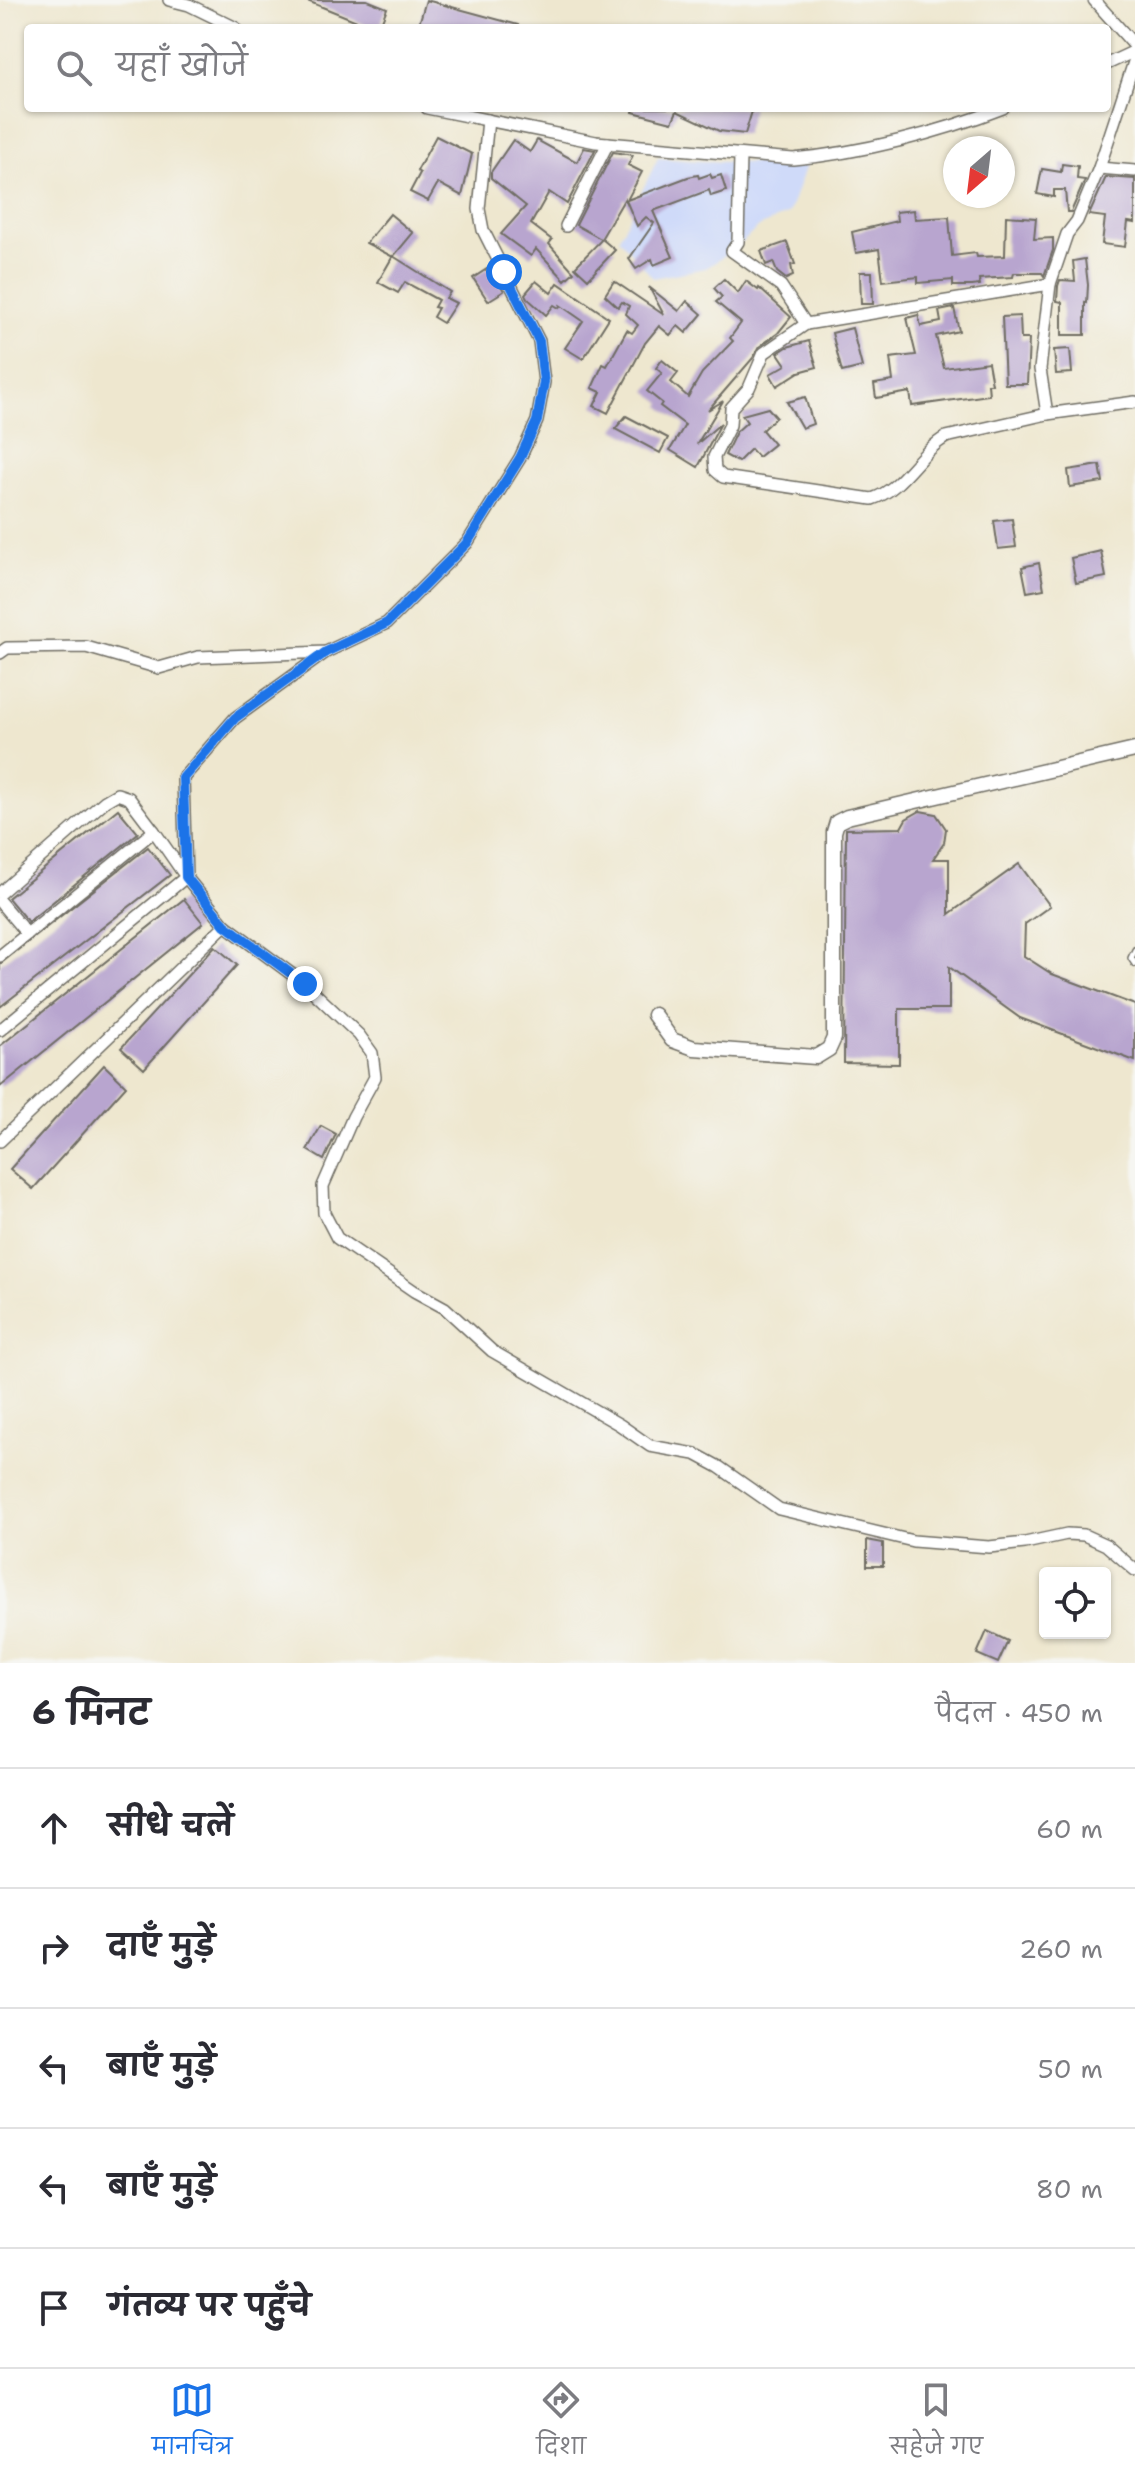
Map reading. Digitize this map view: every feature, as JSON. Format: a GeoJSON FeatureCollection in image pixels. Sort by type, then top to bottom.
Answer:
{"type":"FeatureCollection","features":[{"type":"Feature","properties":{"kind":"street"},"geometry":{"type":"LineString","coordinates":[[169,0],[189,5],[228,24]]}},
{"type":"Feature","properties":{"kind":"street"},"geometry":{"type":"LineString","coordinates":[[1094,0],[1135,48],[1111,62]]}},
{"type":"Feature","properties":{"kind":"street"},"geometry":{"type":"LineString","coordinates":[[1047,414],[1040,369],[1050,284],[1067,234],[1077,221],[1099,168],[1135,59]]}},
{"type":"Feature","properties":{"kind":"street"},"geometry":{"type":"LineString","coordinates":[[447,112],[608,143],[793,159],[920,136],[991,112]]}},
{"type":"Feature","properties":{"kind":"street"},"geometry":{"type":"LineString","coordinates":[[186,877],[183,778],[235,718],[326,652],[387,623],[467,543],[520,458],[537,421],[544,382],[539,341],[483,230],[479,209],[488,120]]}},
{"type":"Feature","properties":{"kind":"street"},"geometry":{"type":"LineString","coordinates":[[566,226],[608,143]]}},
{"type":"Feature","properties":{"kind":"street"},"geometry":{"type":"LineString","coordinates":[[740,156],[738,242],[732,251],[781,286],[806,324]]}},
{"type":"Feature","properties":{"kind":"street"},"geometry":{"type":"LineString","coordinates":[[1099,168],[1135,171]]}},
{"type":"Feature","properties":{"kind":"street"},"geometry":{"type":"LineString","coordinates":[[1050,284],[806,324],[764,353],[749,388],[731,408],[730,425],[714,457],[715,470],[723,477],[872,499],[891,489],[932,445],[946,437],[1047,414],[1135,402]]}},
{"type":"Feature","properties":{"kind":"street"},"geometry":{"type":"LineString","coordinates":[[0,653],[7,648],[86,647],[159,668],[198,657],[326,652]]}},
{"type":"Feature","properties":{"kind":"street"},"geometry":{"type":"LineString","coordinates":[[654,1015],[672,1040],[694,1048],[816,1057],[829,1049],[834,1038],[834,832],[837,822],[847,817],[1135,750]]}},
{"type":"Feature","properties":{"kind":"street"},"geometry":{"type":"LineString","coordinates":[[0,893],[105,801],[117,794],[129,798],[225,925],[305,984],[359,1035],[372,1053],[375,1077],[353,1117],[323,1186],[324,1213],[337,1238],[414,1291],[445,1308],[492,1351],[620,1425],[650,1446],[695,1454],[719,1467],[779,1509],[913,1541],[989,1547],[1067,1534],[1084,1535],[1106,1545],[1135,1570]]}},
{"type":"Feature","properties":{"kind":"street"},"geometry":{"type":"LineString","coordinates":[[0,956],[154,831]]}},
{"type":"Feature","properties":{"kind":"street"},"geometry":{"type":"LineString","coordinates":[[0,1030],[186,877]]}},
{"type":"Feature","properties":{"kind":"street"},"geometry":{"type":"LineString","coordinates":[[0,902],[27,934]]}},
{"type":"Feature","properties":{"kind":"street"},"geometry":{"type":"LineString","coordinates":[[0,1141],[225,925]]}},
{"type":"Feature","properties":{"kind":"lane"},"geometry":{"type":"LineString","coordinates":[[1135,950],[1131,958],[1135,964]]}},
{"type":"Feature","properties":{"kind":"shaded area"},"geometry":{"type":"Polygon","coordinates":[[[658,158],[806,165],[789,213],[759,227],[732,251],[706,268],[653,278],[619,238],[658,158]]]}},
{"type":"Feature","properties":{"kind":"building"},"geometry":{"type":"Polygon","coordinates":[[[305,0],[367,0],[387,8],[381,24],[364,24],[305,0]]]}},
{"type":"Feature","properties":{"kind":"building"},"geometry":{"type":"Polygon","coordinates":[[[426,0],[514,24],[419,24],[426,0]]]}},
{"type":"Feature","properties":{"kind":"building"},"geometry":{"type":"Polygon","coordinates":[[[633,112],[677,112],[672,122],[633,112]]]}},
{"type":"Feature","properties":{"kind":"building"},"geometry":{"type":"Polygon","coordinates":[[[679,112],[752,112],[745,134],[719,131],[679,112]]]}},
{"type":"Feature","properties":{"kind":"building"},"geometry":{"type":"Polygon","coordinates":[[[436,136],[472,154],[462,196],[438,183],[428,201],[410,192],[420,173],[417,171],[436,136]]]}},
{"type":"Feature","properties":{"kind":"building"},"geometry":{"type":"Polygon","coordinates":[[[513,140],[530,152],[537,140],[577,162],[584,148],[595,150],[567,204],[549,192],[531,224],[552,240],[549,244],[574,272],[565,280],[536,249],[531,256],[501,234],[526,206],[491,178],[491,172],[513,140]]]}},
{"type":"Feature","properties":{"kind":"building"},"geometry":{"type":"Polygon","coordinates":[[[613,152],[633,155],[628,165],[642,172],[627,200],[688,177],[698,175],[699,178],[710,174],[712,178],[721,175],[726,191],[711,196],[709,190],[653,211],[673,257],[654,265],[652,259],[636,269],[629,259],[654,223],[646,217],[637,226],[625,198],[601,239],[576,225],[613,152]]]}},
{"type":"Feature","properties":{"kind":"building"},"geometry":{"type":"Polygon","coordinates":[[[1062,164],[1078,166],[1077,179],[1085,180],[1071,212],[1067,212],[1065,190],[1054,190],[1054,197],[1037,194],[1042,169],[1061,172],[1062,164]]]}},
{"type":"Feature","properties":{"kind":"building"},"geometry":{"type":"Polygon","coordinates":[[[1106,177],[1135,179],[1135,223],[1128,222],[1125,247],[1102,244],[1105,217],[1089,215],[1106,177]]]}},
{"type":"Feature","properties":{"kind":"building"},"geometry":{"type":"Polygon","coordinates":[[[914,210],[915,219],[949,217],[952,256],[976,253],[977,257],[1005,256],[1006,216],[1036,218],[1034,239],[1053,238],[1053,250],[1044,276],[1042,273],[1014,273],[1013,277],[979,279],[980,285],[972,286],[953,286],[953,280],[918,283],[918,277],[883,281],[879,249],[856,253],[852,232],[897,221],[896,212],[914,210]]]}},
{"type":"Feature","properties":{"kind":"building"},"geometry":{"type":"Polygon","coordinates":[[[390,214],[413,233],[393,257],[366,243],[390,214]]]}},
{"type":"Feature","properties":{"kind":"building"},"geometry":{"type":"Polygon","coordinates":[[[602,239],[615,250],[588,279],[575,267],[602,239]]]}},
{"type":"Feature","properties":{"kind":"building"},"geometry":{"type":"Polygon","coordinates":[[[787,242],[795,264],[791,265],[793,276],[786,279],[777,272],[773,262],[766,265],[761,251],[787,242]]]}},
{"type":"Feature","properties":{"kind":"building"},"geometry":{"type":"Polygon","coordinates":[[[393,256],[450,292],[446,298],[456,303],[443,323],[433,317],[438,300],[405,282],[398,293],[378,282],[393,256]]]}},
{"type":"Feature","properties":{"kind":"building"},"geometry":{"type":"Polygon","coordinates":[[[1085,259],[1088,285],[1085,335],[1062,335],[1062,302],[1057,301],[1058,286],[1060,280],[1075,281],[1073,261],[1085,259]]]}},
{"type":"Feature","properties":{"kind":"building"},"geometry":{"type":"Polygon","coordinates":[[[490,267],[504,291],[488,301],[473,278],[490,267]]]}},
{"type":"Feature","properties":{"kind":"building"},"geometry":{"type":"Polygon","coordinates":[[[860,272],[872,272],[873,304],[861,304],[860,272]]]}},
{"type":"Feature","properties":{"kind":"building"},"geometry":{"type":"Polygon","coordinates":[[[724,279],[738,293],[746,281],[759,288],[791,317],[778,333],[759,347],[708,410],[723,401],[697,444],[721,423],[698,467],[670,450],[685,425],[660,406],[662,403],[647,391],[662,373],[656,368],[662,360],[678,373],[671,382],[688,397],[702,373],[733,341],[730,338],[741,323],[716,302],[722,297],[714,288],[724,279]]]}},
{"type":"Feature","properties":{"kind":"building"},"geometry":{"type":"Polygon","coordinates":[[[536,281],[551,293],[558,283],[609,318],[583,359],[565,348],[583,321],[560,305],[559,308],[554,305],[546,315],[525,294],[536,281]]]}},
{"type":"Feature","properties":{"kind":"building"},"geometry":{"type":"Polygon","coordinates":[[[614,281],[664,315],[649,287],[679,311],[687,301],[702,314],[686,333],[678,326],[670,335],[659,326],[645,343],[608,413],[594,406],[601,392],[592,388],[603,364],[607,366],[627,330],[632,333],[638,325],[626,314],[629,306],[622,302],[618,307],[605,295],[614,281]]]}},
{"type":"Feature","properties":{"kind":"building"},"geometry":{"type":"Polygon","coordinates":[[[954,308],[959,331],[936,336],[944,368],[988,362],[992,384],[988,384],[989,395],[912,406],[910,392],[876,398],[874,384],[893,381],[890,358],[916,355],[907,318],[918,315],[921,326],[941,322],[939,311],[954,308]]]}},
{"type":"Feature","properties":{"kind":"building"},"geometry":{"type":"Polygon","coordinates":[[[1020,316],[1021,339],[1029,339],[1027,384],[1005,384],[1002,317],[1020,316]]]}},
{"type":"Feature","properties":{"kind":"building"},"geometry":{"type":"Polygon","coordinates":[[[852,328],[862,367],[842,372],[832,333],[852,328]]]}},
{"type":"Feature","properties":{"kind":"building"},"geometry":{"type":"Polygon","coordinates":[[[809,341],[817,367],[799,372],[777,386],[770,374],[786,365],[778,353],[809,341]]]}},
{"type":"Feature","properties":{"kind":"building"},"geometry":{"type":"Polygon","coordinates":[[[1070,349],[1072,373],[1056,374],[1054,350],[1070,349]]]}},
{"type":"Feature","properties":{"kind":"building"},"geometry":{"type":"Polygon","coordinates":[[[805,397],[813,424],[802,428],[787,402],[805,397]]]}},
{"type":"Feature","properties":{"kind":"building"},"geometry":{"type":"Polygon","coordinates":[[[768,408],[776,417],[762,430],[774,444],[758,457],[751,449],[738,462],[725,455],[736,432],[747,422],[742,415],[768,408]]]}},
{"type":"Feature","properties":{"kind":"building"},"geometry":{"type":"Polygon","coordinates":[[[626,416],[668,438],[660,453],[615,429],[626,416]]]}},
{"type":"Feature","properties":{"kind":"building"},"geometry":{"type":"Polygon","coordinates":[[[1100,465],[1103,482],[1070,487],[1068,470],[1100,465]]]}},
{"type":"Feature","properties":{"kind":"building"},"geometry":{"type":"Polygon","coordinates":[[[1012,519],[1016,547],[998,549],[994,521],[1012,519]]]}},
{"type":"Feature","properties":{"kind":"building"},"geometry":{"type":"Polygon","coordinates":[[[1101,551],[1106,577],[1076,583],[1071,558],[1101,551]]]}},
{"type":"Feature","properties":{"kind":"building"},"geometry":{"type":"Polygon","coordinates":[[[1039,563],[1044,589],[1027,592],[1022,567],[1039,563]]]}},
{"type":"Feature","properties":{"kind":"building"},"geometry":{"type":"Polygon","coordinates":[[[118,809],[138,833],[28,922],[8,898],[118,809]]]}},
{"type":"Feature","properties":{"kind":"building"},"geometry":{"type":"Polygon","coordinates":[[[920,811],[936,814],[946,829],[944,843],[933,859],[949,859],[949,914],[1019,864],[1050,906],[1025,924],[1024,956],[1052,974],[1135,1005],[1135,1061],[1020,1018],[949,967],[949,1009],[899,1009],[899,1064],[844,1063],[846,829],[901,828],[906,819],[920,811]]]}},
{"type":"Feature","properties":{"kind":"building"},"geometry":{"type":"Polygon","coordinates":[[[148,847],[170,875],[0,1007],[0,964],[148,847]]]}},
{"type":"Feature","properties":{"kind":"building"},"geometry":{"type":"Polygon","coordinates":[[[184,899],[203,923],[0,1087],[0,1046],[184,899]]]}},
{"type":"Feature","properties":{"kind":"building"},"geometry":{"type":"Polygon","coordinates":[[[215,946],[237,965],[144,1069],[121,1048],[215,946]]]}},
{"type":"Feature","properties":{"kind":"building"},"geometry":{"type":"Polygon","coordinates":[[[104,1065],[126,1086],[33,1189],[10,1169],[104,1065]]]}},
{"type":"Feature","properties":{"kind":"building"},"geometry":{"type":"Polygon","coordinates":[[[321,1126],[336,1134],[324,1160],[307,1150],[321,1126]]]}},
{"type":"Feature","properties":{"kind":"building"},"geometry":{"type":"Polygon","coordinates":[[[867,1540],[883,1543],[883,1566],[867,1566],[867,1540]]]}},
{"type":"Feature","properties":{"kind":"building"},"geometry":{"type":"Polygon","coordinates":[[[987,1631],[1008,1641],[998,1663],[977,1654],[987,1631]]]}},
{"type":"Feature","properties":{"kind":"route"},"geometry":{"type":"LineString","coordinates":[[305,984],[225,925],[186,877],[183,778],[235,718],[326,652],[387,623],[467,543],[520,458],[537,421],[544,382],[539,341],[504,272]]}}]}
